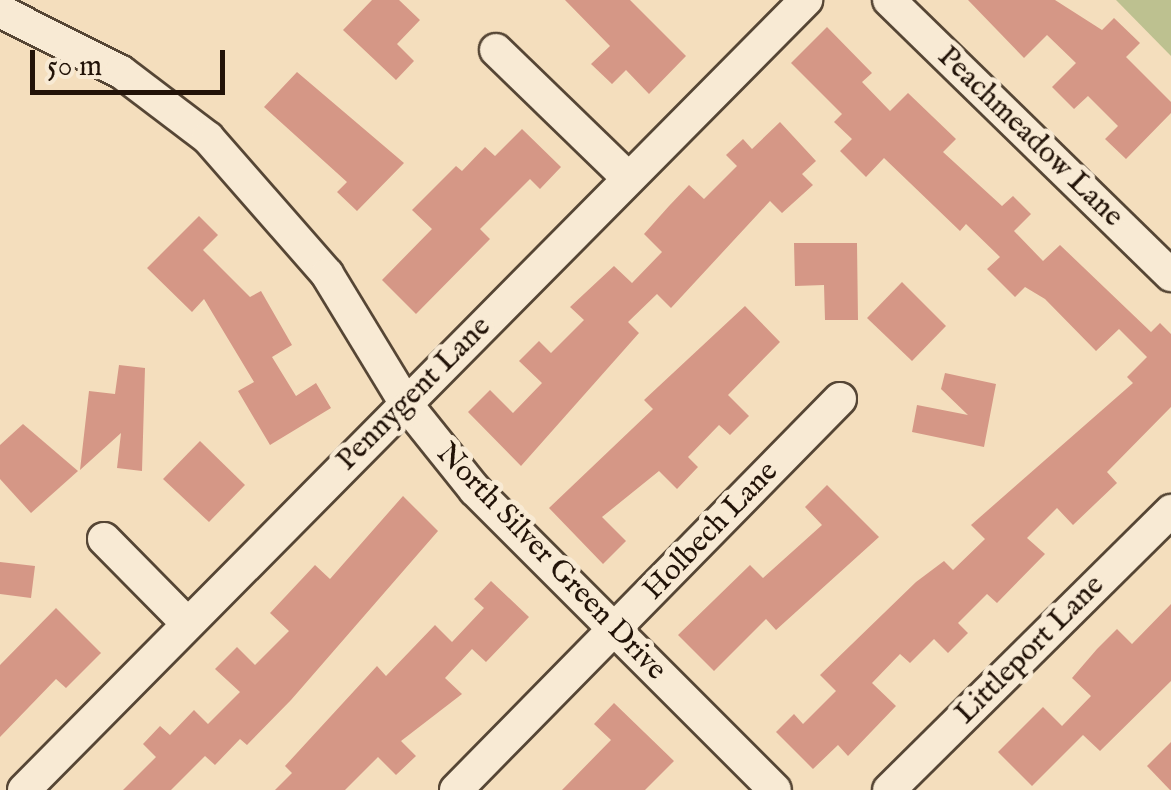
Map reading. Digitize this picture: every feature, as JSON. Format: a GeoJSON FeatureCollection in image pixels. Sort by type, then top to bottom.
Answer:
{"type":"FeatureCollection","features":[{"type":"Feature","properties":{"kind":"street","name":"Pennygent Lane"},"geometry":{"type":"LineString","coordinates":[[24,790],[185,622],[406,404],[625,175],[806,0]]}},
{"type":"Feature","properties":{"kind":"street","name":"Peachmeadow Lane"},"geometry":{"type":"LineString","coordinates":[[889,0],[1171,275]]}},
{"type":"Feature","properties":{"kind":"street","name":"North Silver Green Drive"},"geometry":{"type":"LineString","coordinates":[[0,11],[101,60],[208,138],[259,192],[346,301],[406,404],[475,490],[775,790]]}},
{"type":"Feature","properties":{"kind":"street"},"geometry":{"type":"LineString","coordinates":[[496,50],[625,175]]}},
{"type":"Feature","properties":{"kind":"street","name":"Holbech Lane"},"geometry":{"type":"LineString","coordinates":[[456,790],[840,400]]}},
{"type":"Feature","properties":{"kind":"street","name":"Littleport Lane"},"geometry":{"type":"LineString","coordinates":[[889,790],[1171,510]]}},
{"type":"Feature","properties":{"kind":"street"},"geometry":{"type":"LineString","coordinates":[[104,539],[185,622]]}},
{"type":"Feature","properties":{"kind":"green space"},"geometry":{"type":"Polygon","coordinates":[[[1116,0],[1171,0],[1171,56],[1116,0]]]}},
{"type":"Feature","properties":{"kind":"building"},"geometry":{"type":"Polygon","coordinates":[[[372,0],[399,0],[420,20],[397,44],[414,61],[396,80],[343,30],[372,0]]]}},
{"type":"Feature","properties":{"kind":"building"},"geometry":{"type":"Polygon","coordinates":[[[565,0],[630,0],[686,56],[649,94],[626,70],[612,84],[591,64],[610,46],[565,0]]]}},
{"type":"Feature","properties":{"kind":"building"},"geometry":{"type":"Polygon","coordinates":[[[968,0],[1055,0],[1102,30],[1114,18],[1140,43],[1126,57],[1171,102],[1171,113],[1126,159],[1105,139],[1118,126],[1088,96],[1074,109],[1052,87],[1076,63],[1047,35],[1024,58],[968,0]]]}},
{"type":"Feature","properties":{"kind":"building"},"geometry":{"type":"Polygon","coordinates":[[[827,27],[872,73],[862,82],[890,111],[908,93],[956,139],[943,152],[1002,206],[1013,196],[1031,214],[1014,231],[1043,261],[1060,245],[1151,332],[1160,323],[1171,334],[1171,407],[1107,472],[1117,483],[1073,525],[1057,508],[1027,538],[1045,554],[997,603],[987,594],[958,623],[968,633],[948,653],[934,639],[910,663],[900,654],[872,683],[896,706],[848,756],[838,745],[813,769],[776,732],[794,714],[803,724],[836,691],[820,675],[916,582],[944,561],[953,570],[985,539],[971,525],[1133,383],[1127,377],[1147,357],[1119,329],[1096,351],[1045,299],[1025,287],[1015,297],[987,269],[1000,257],[966,224],[960,231],[884,158],[866,177],[840,151],[852,139],[834,122],[842,114],[791,63],[827,27]]]}},
{"type":"Feature","properties":{"kind":"building"},"geometry":{"type":"Polygon","coordinates":[[[297,72],[404,163],[357,211],[337,192],[347,182],[264,107],[297,72]]]}},
{"type":"Feature","properties":{"kind":"building"},"geometry":{"type":"Polygon","coordinates":[[[780,122],[816,161],[802,174],[813,185],[782,213],[770,201],[671,308],[657,294],[628,322],[639,333],[521,466],[468,412],[490,390],[513,413],[542,383],[519,361],[539,341],[551,353],[584,320],[570,307],[614,266],[632,283],[662,252],[644,234],[669,206],[689,185],[704,199],[737,166],[726,155],[743,139],[752,149],[780,122]]]}},
{"type":"Feature","properties":{"kind":"building"},"geometry":{"type":"Polygon","coordinates":[[[522,129],[561,167],[540,189],[530,179],[480,229],[490,239],[416,314],[382,280],[432,229],[412,210],[456,166],[462,171],[485,147],[495,156],[522,129]]]}},
{"type":"Feature","properties":{"kind":"building"},"geometry":{"type":"Polygon","coordinates":[[[199,216],[218,235],[203,250],[250,297],[261,291],[292,345],[272,357],[296,396],[316,383],[331,408],[270,445],[238,391],[254,382],[204,299],[192,312],[147,268],[199,216]]]}},
{"type":"Feature","properties":{"kind":"building"},"geometry":{"type":"Polygon","coordinates":[[[794,243],[857,243],[858,320],[825,320],[824,285],[795,286],[794,243]]]}},
{"type":"Feature","properties":{"kind":"building"},"geometry":{"type":"Polygon","coordinates":[[[902,282],[946,326],[912,361],[867,318],[902,282]]]}},
{"type":"Feature","properties":{"kind":"building"},"geometry":{"type":"Polygon","coordinates":[[[745,306],[780,342],[728,395],[749,416],[730,435],[719,425],[688,457],[698,467],[677,489],[659,471],[602,517],[626,541],[603,564],[549,508],[653,409],[644,400],[745,306]]]}},
{"type":"Feature","properties":{"kind":"building"},"geometry":{"type":"Polygon","coordinates":[[[119,365],[145,368],[142,471],[117,468],[121,433],[80,470],[89,391],[115,394],[119,365]]]}},
{"type":"Feature","properties":{"kind":"building"},"geometry":{"type":"Polygon","coordinates":[[[945,373],[996,384],[984,447],[912,432],[917,405],[968,415],[941,389],[945,373]]]}},
{"type":"Feature","properties":{"kind":"building"},"geometry":{"type":"Polygon","coordinates":[[[23,424],[78,471],[31,513],[0,479],[0,445],[23,424]]]}},
{"type":"Feature","properties":{"kind":"building"},"geometry":{"type":"Polygon","coordinates":[[[200,441],[245,485],[209,522],[163,479],[200,441]]]}},
{"type":"Feature","properties":{"kind":"building"},"geometry":{"type":"Polygon","coordinates":[[[827,485],[879,537],[776,630],[766,619],[714,671],[678,635],[750,565],[763,578],[822,525],[805,507],[827,485]]]}},
{"type":"Feature","properties":{"kind":"building"},"geometry":{"type":"Polygon","coordinates":[[[403,496],[438,531],[291,700],[247,745],[240,739],[215,765],[205,756],[171,790],[123,790],[156,757],[143,744],[160,726],[170,735],[194,710],[208,724],[240,692],[215,669],[237,647],[255,665],[289,631],[270,613],[315,565],[330,579],[403,496]]]}},
{"type":"Feature","properties":{"kind":"building"},"geometry":{"type":"Polygon","coordinates":[[[0,562],[35,566],[31,598],[0,594],[0,562]]]}},
{"type":"Feature","properties":{"kind":"building"},"geometry":{"type":"Polygon","coordinates":[[[491,581],[529,617],[486,662],[472,649],[445,678],[462,694],[401,741],[416,756],[396,775],[378,757],[345,790],[275,790],[292,773],[285,766],[377,666],[386,676],[435,625],[452,642],[484,608],[474,599],[491,581]]]}},
{"type":"Feature","properties":{"kind":"building"},"geometry":{"type":"Polygon","coordinates":[[[1171,604],[1171,681],[1100,751],[1083,735],[1032,786],[998,752],[1043,707],[1062,726],[1091,696],[1072,678],[1097,649],[1117,629],[1132,644],[1171,604]]]}},
{"type":"Feature","properties":{"kind":"building"},"geometry":{"type":"Polygon","coordinates":[[[56,608],[101,653],[66,688],[56,679],[0,737],[0,665],[56,608]]]}},
{"type":"Feature","properties":{"kind":"building"},"geometry":{"type":"Polygon","coordinates":[[[614,703],[674,761],[645,790],[562,790],[611,740],[594,724],[614,703]]]}},
{"type":"Feature","properties":{"kind":"building"},"geometry":{"type":"Polygon","coordinates":[[[1171,742],[1171,790],[1170,790],[1147,766],[1171,742]]]}}]}
